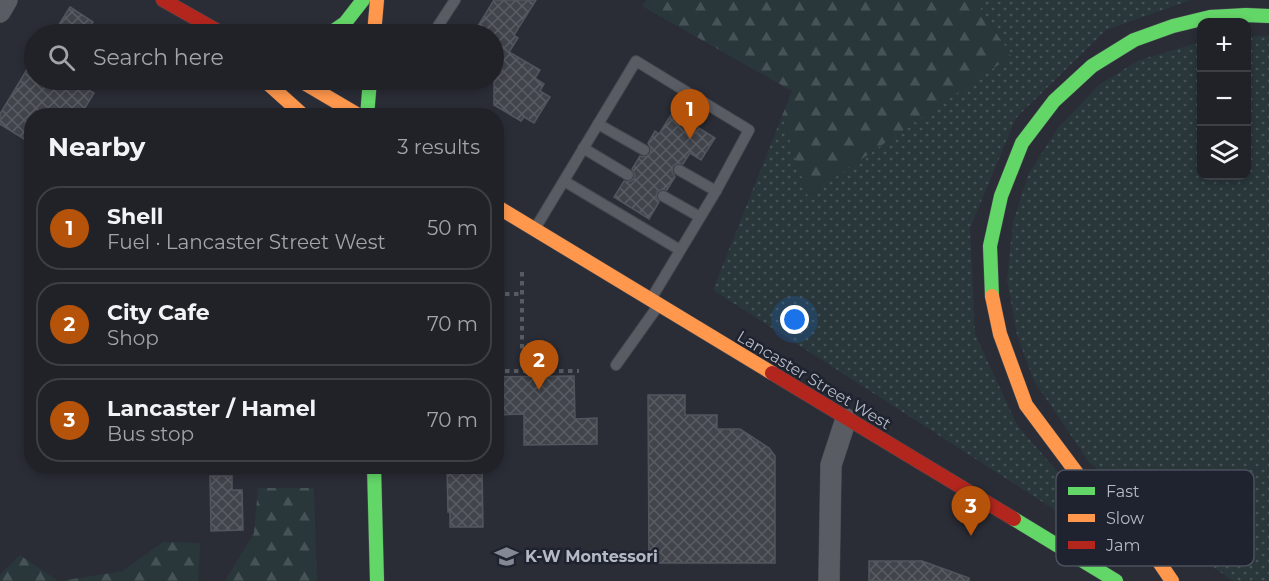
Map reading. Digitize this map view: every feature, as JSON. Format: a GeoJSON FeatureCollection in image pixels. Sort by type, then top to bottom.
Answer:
{"type":"FeatureCollection","features":[{"type":"Feature","properties":{"kind":"main road"},"geometry":{"type":"LineString","coordinates":[[163,0],[206,24]]}},
{"type":"Feature","properties":{"kind":"main road"},"geometry":{"type":"LineString","coordinates":[[344,24],[363,0]]}},
{"type":"Feature","properties":{"kind":"main road"},"geometry":{"type":"LineString","coordinates":[[375,24],[377,0]]}},
{"type":"Feature","properties":{"kind":"main road"},"geometry":{"type":"LineString","coordinates":[[1075,470],[1026,405],[1000,334],[991,291],[990,246],[1001,196],[1022,144],[1054,101],[1092,66],[1134,40],[1173,26],[1210,17],[1269,16]]}},
{"type":"Feature","properties":{"kind":"main road"},"geometry":{"type":"LineString","coordinates":[[275,90],[295,108]]}},
{"type":"Feature","properties":{"kind":"main road"},"geometry":{"type":"LineString","coordinates":[[316,90],[346,108]]}},
{"type":"Feature","properties":{"kind":"main road"},"geometry":{"type":"LineString","coordinates":[[368,108],[369,90]]}},
{"type":"Feature","properties":{"kind":"main road","name":"Lancaster Street West"},"geometry":{"type":"LineString","coordinates":[[504,215],[534,230],[1056,545]]}},
{"type":"Feature","properties":{"kind":"main road"},"geometry":{"type":"LineString","coordinates":[[374,474],[376,581]]}},
{"type":"Feature","properties":{"kind":"main road","name":"Lancaster Street West"},"geometry":{"type":"LineString","coordinates":[[1091,566],[1116,581]]}},
{"type":"Feature","properties":{"kind":"main road"},"geometry":{"type":"LineString","coordinates":[[1162,566],[1172,581]]}},
{"type":"Feature","properties":{"kind":"street"},"geometry":{"type":"LineString","coordinates":[[0,12],[7,0]]}},
{"type":"Feature","properties":{"kind":"street"},"geometry":{"type":"LineString","coordinates":[[829,581],[831,465],[846,419]]}},
{"type":"Feature","properties":{"kind":"lane"},"geometry":{"type":"LineString","coordinates":[[439,24],[455,0]]}},
{"type":"Feature","properties":{"kind":"lane"},"geometry":{"type":"LineString","coordinates":[[534,230],[636,60],[748,129],[716,191],[680,250],[654,303],[616,365]]}},
{"type":"Feature","properties":{"kind":"lane"},"geometry":{"type":"LineString","coordinates":[[598,124],[644,150]]}},
{"type":"Feature","properties":{"kind":"lane"},"geometry":{"type":"LineString","coordinates":[[584,148],[628,175]]}},
{"type":"Feature","properties":{"kind":"lane"},"geometry":{"type":"LineString","coordinates":[[679,170],[716,191]]}},
{"type":"Feature","properties":{"kind":"lane"},"geometry":{"type":"LineString","coordinates":[[564,181],[680,250]]}},
{"type":"Feature","properties":{"kind":"lane"},"geometry":{"type":"LineString","coordinates":[[663,196],[700,218]]}},
{"type":"Feature","properties":{"kind":"path"},"geometry":{"type":"LineString","coordinates":[[522,273],[522,371]]}},
{"type":"Feature","properties":{"kind":"path"},"geometry":{"type":"LineString","coordinates":[[504,294],[522,294]]}},
{"type":"Feature","properties":{"kind":"path"},"geometry":{"type":"LineString","coordinates":[[504,371],[579,371]]}},
{"type":"Feature","properties":{"kind":"green space"},"geometry":{"type":"Polygon","coordinates":[[[647,0],[975,0],[1011,56],[808,196],[782,116],[792,91],[642,6],[647,0]]]}},
{"type":"Feature","properties":{"kind":"green space"},"geometry":{"type":"Polygon","coordinates":[[[975,0],[1191,0],[1106,30],[1016,118],[970,228],[975,334],[1017,425],[1056,470],[1056,511],[713,290],[782,116],[808,196],[1011,55],[975,0]]]}},
{"type":"Feature","properties":{"kind":"green space"},"geometry":{"type":"Polygon","coordinates":[[[1251,36],[1269,36],[1269,581],[1233,581],[1212,566],[1254,566],[1254,470],[1098,470],[1089,462],[1034,381],[1017,335],[1007,280],[1013,222],[1029,173],[1058,128],[1099,85],[1139,60],[1197,43],[1197,180],[1251,180],[1251,36]]]}},
{"type":"Feature","properties":{"kind":"green space"},"geometry":{"type":"Polygon","coordinates":[[[258,488],[314,488],[317,581],[225,581],[254,533],[258,488]]]}},
{"type":"Feature","properties":{"kind":"green space"},"geometry":{"type":"Polygon","coordinates":[[[163,542],[200,543],[198,581],[61,581],[123,571],[163,542]]]}},
{"type":"Feature","properties":{"kind":"green space"},"geometry":{"type":"Polygon","coordinates":[[[20,555],[58,581],[0,581],[0,575],[20,555]]]}},
{"type":"Feature","properties":{"kind":"building"},"geometry":{"type":"Polygon","coordinates":[[[494,0],[536,0],[514,35],[518,38],[509,52],[540,70],[535,78],[544,84],[540,91],[550,97],[534,123],[524,117],[521,121],[504,111],[504,108],[494,105],[494,90],[504,90],[504,24],[479,24],[494,0]]]}},
{"type":"Feature","properties":{"kind":"building"},"geometry":{"type":"Polygon","coordinates":[[[70,7],[93,22],[92,24],[59,24],[70,7]]]}},
{"type":"Feature","properties":{"kind":"building"},"geometry":{"type":"Polygon","coordinates":[[[24,74],[24,90],[89,90],[94,93],[85,108],[24,108],[24,139],[0,124],[0,114],[24,74]]]}},
{"type":"Feature","properties":{"kind":"building"},"geometry":{"type":"Polygon","coordinates":[[[673,112],[715,138],[701,160],[690,153],[683,164],[678,163],[673,166],[672,171],[675,177],[667,190],[662,189],[657,192],[656,197],[659,202],[649,219],[614,197],[624,181],[634,179],[632,169],[640,156],[645,157],[650,154],[651,149],[648,143],[655,131],[659,134],[673,112]]]}},
{"type":"Feature","properties":{"kind":"building"},"geometry":{"type":"Polygon","coordinates":[[[574,376],[575,419],[597,418],[597,444],[524,445],[524,414],[504,415],[504,377],[574,376]]]}},
{"type":"Feature","properties":{"kind":"building"},"geometry":{"type":"Polygon","coordinates":[[[648,395],[685,395],[685,415],[717,415],[717,429],[740,429],[769,448],[775,456],[775,563],[649,563],[648,395]]]}},
{"type":"Feature","properties":{"kind":"building"},"geometry":{"type":"Polygon","coordinates":[[[447,474],[482,474],[483,527],[450,527],[450,512],[448,512],[447,474]]]}},
{"type":"Feature","properties":{"kind":"building"},"geometry":{"type":"Polygon","coordinates":[[[210,476],[232,476],[232,490],[242,490],[243,530],[211,531],[210,476]]]}},
{"type":"Feature","properties":{"kind":"building"},"geometry":{"type":"Polygon","coordinates":[[[869,561],[922,561],[969,578],[969,581],[869,581],[869,561]]]}},
{"type":"Feature","properties":{"kind":"traffic: fast"},"geometry":{"type":"LineString","coordinates":[[344,24],[363,0]]}},
{"type":"Feature","properties":{"kind":"traffic: fast"},"geometry":{"type":"LineString","coordinates":[[992,296],[990,246],[1001,196],[1022,143],[1054,101],[1092,66],[1134,40],[1173,26],[1210,17],[1269,16]]}},
{"type":"Feature","properties":{"kind":"traffic: fast"},"geometry":{"type":"LineString","coordinates":[[368,108],[369,90]]}},
{"type":"Feature","properties":{"kind":"traffic: fast"},"geometry":{"type":"LineString","coordinates":[[374,474],[377,581]]}},
{"type":"Feature","properties":{"kind":"traffic: fast"},"geometry":{"type":"LineString","coordinates":[[1014,519],[1056,545]]}},
{"type":"Feature","properties":{"kind":"traffic: fast"},"geometry":{"type":"LineString","coordinates":[[1091,566],[1116,581]]}},
{"type":"Feature","properties":{"kind":"traffic: slow"},"geometry":{"type":"LineString","coordinates":[[375,24],[377,0]]}},
{"type":"Feature","properties":{"kind":"traffic: slow"},"geometry":{"type":"LineString","coordinates":[[275,90],[295,108]]}},
{"type":"Feature","properties":{"kind":"traffic: slow"},"geometry":{"type":"LineString","coordinates":[[316,90],[346,108]]}},
{"type":"Feature","properties":{"kind":"traffic: slow"},"geometry":{"type":"LineString","coordinates":[[504,211],[772,373]]}},
{"type":"Feature","properties":{"kind":"traffic: slow"},"geometry":{"type":"LineString","coordinates":[[992,296],[1000,334],[1026,405],[1075,470]]}},
{"type":"Feature","properties":{"kind":"traffic: slow"},"geometry":{"type":"LineString","coordinates":[[1162,566],[1172,581]]}},
{"type":"Feature","properties":{"kind":"traffic: jam"},"geometry":{"type":"LineString","coordinates":[[163,0],[205,24]]}},
{"type":"Feature","properties":{"kind":"traffic: jam"},"geometry":{"type":"LineString","coordinates":[[772,373],[1014,519]]}},
{"type":"Feature","properties":{"kind":"place","name":"Shell"},"geometry":{"type":"Point","coordinates":[690,139]}},
{"type":"Feature","properties":{"kind":"place","name":"City Cafe"},"geometry":{"type":"Point","coordinates":[539,390]}},
{"type":"Feature","properties":{"kind":"place","name":"Lancaster / Hamel"},"geometry":{"type":"Point","coordinates":[971,536]}},
{"type":"Feature","properties":{"kind":"place","name":"K-W Montessori"},"geometry":{"type":"Point","coordinates":[507,556]}}]}
